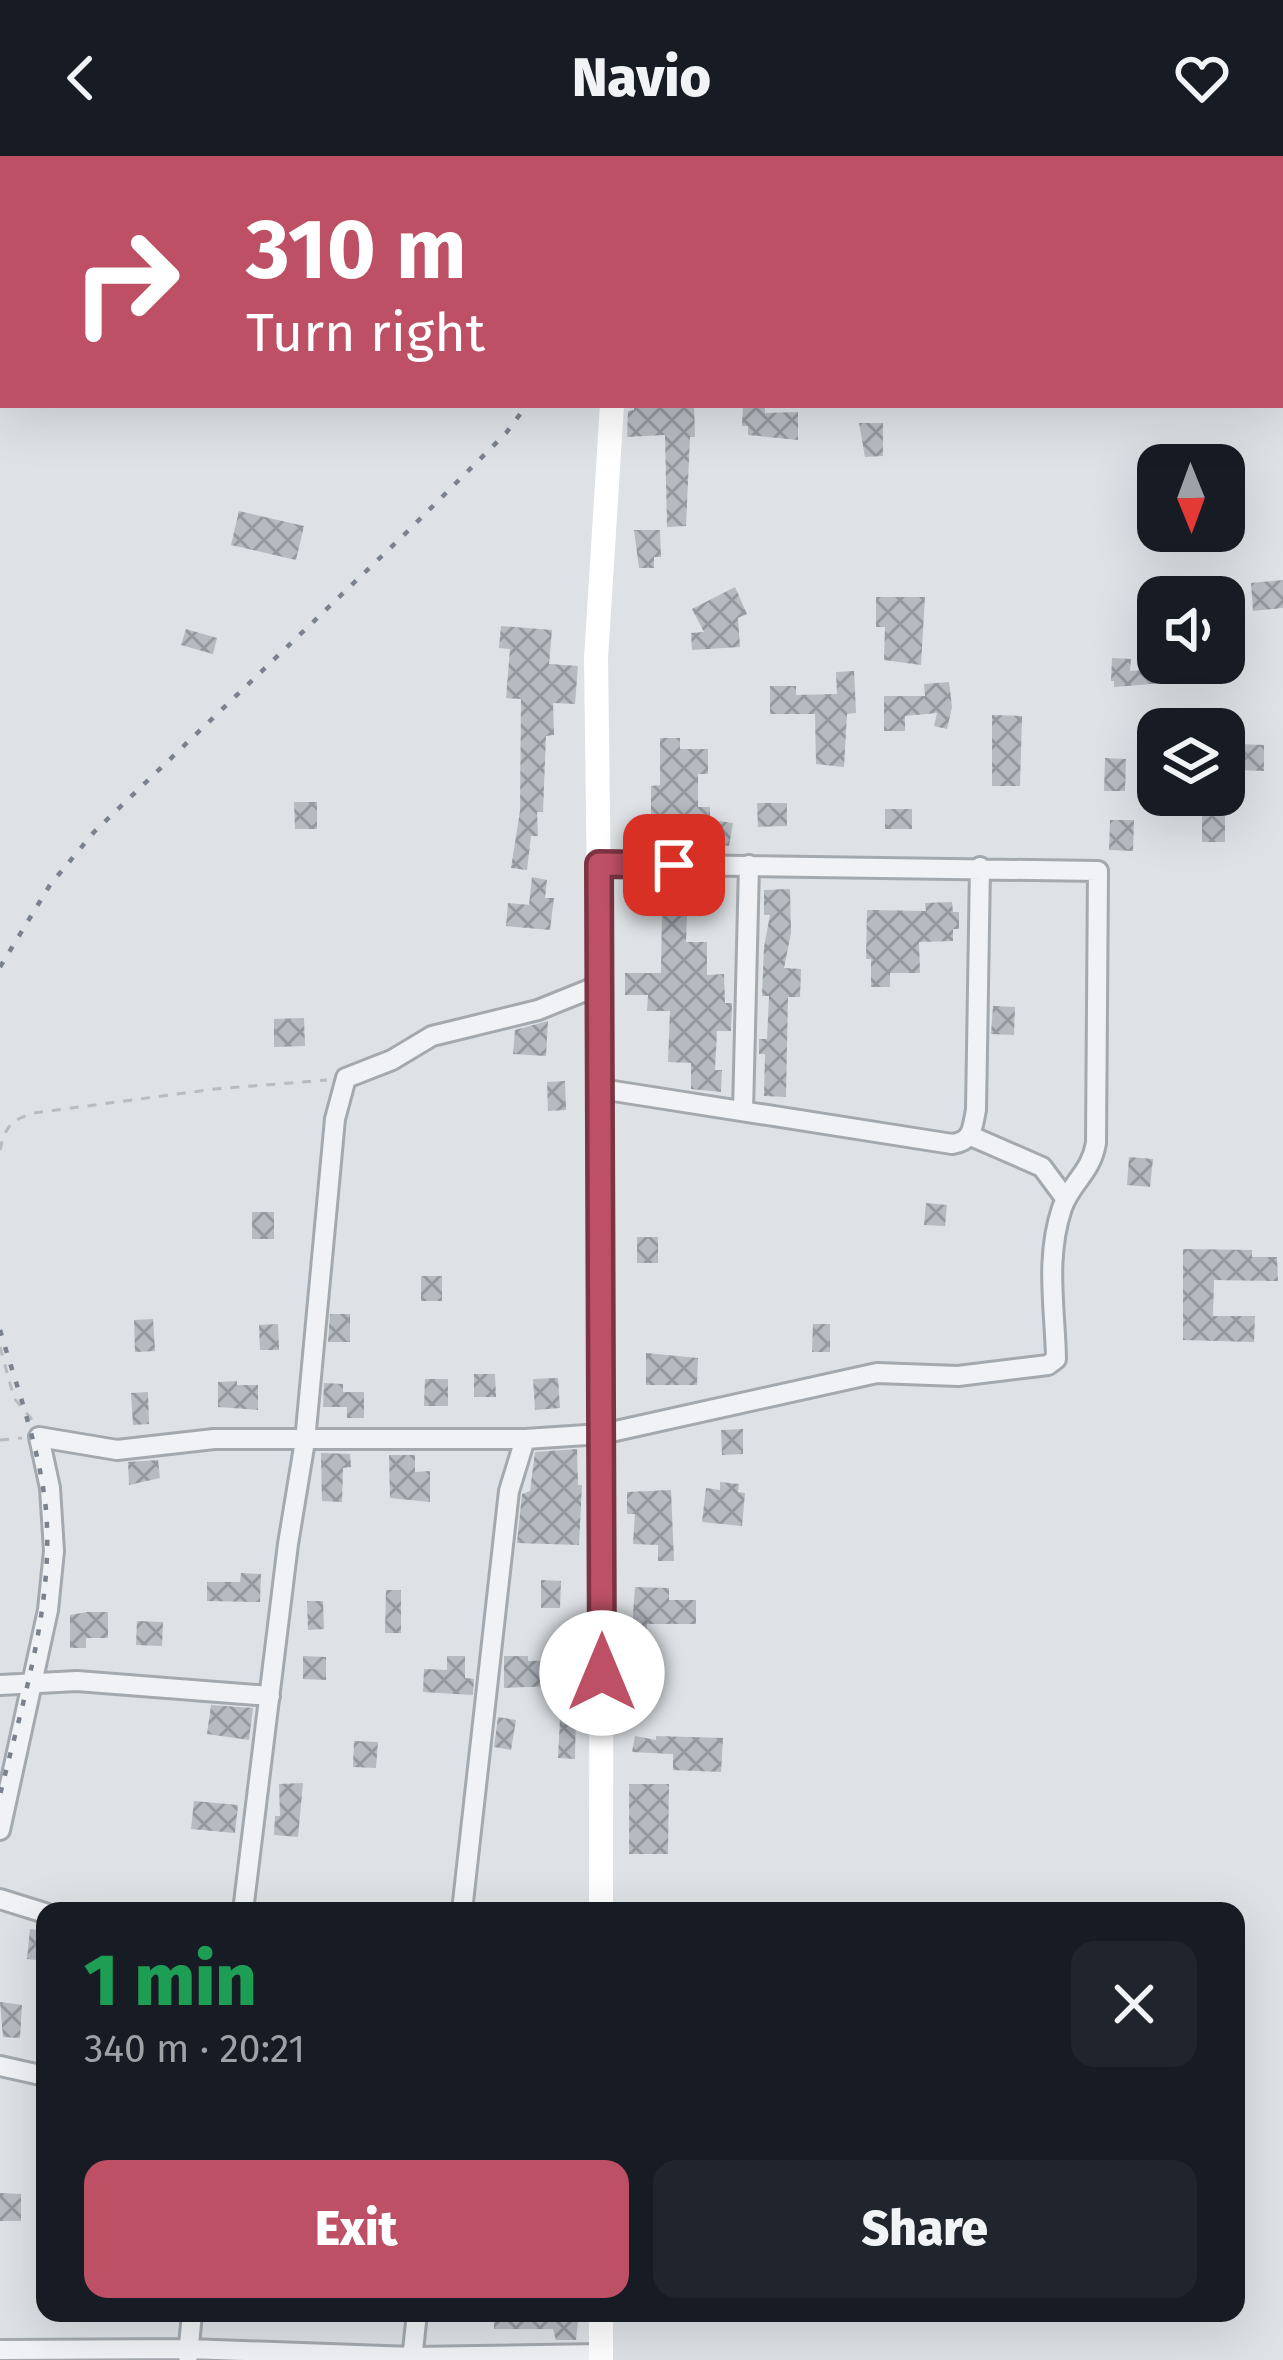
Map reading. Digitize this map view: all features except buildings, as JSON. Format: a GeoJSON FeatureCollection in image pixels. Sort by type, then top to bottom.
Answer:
{"type":"FeatureCollection","features":[{"type":"Feature","properties":{"kind":"main road"},"geometry":{"type":"LineString","coordinates":[[601,1902],[602,1089],[596,658],[612,408]]}},
{"type":"Feature","properties":{"kind":"main road"},"geometry":{"type":"LineString","coordinates":[[601,2322],[601,2357]]}},
{"type":"Feature","properties":{"kind":"street"},"geometry":{"type":"LineString","coordinates":[[0,1830],[48,1610],[54,1551],[50,1488],[39,1437],[117,1450],[214,1439],[602,1435],[877,1372],[958,1376],[1048,1365],[1056,1359],[1049,1276],[1066,1198],[1093,1164],[1096,1143],[1098,871],[599,864]]}},
{"type":"Feature","properties":{"kind":"street"},"geometry":{"type":"LineString","coordinates":[[743,1111],[749,865]]}},
{"type":"Feature","properties":{"kind":"street"},"geometry":{"type":"LineString","coordinates":[[602,1089],[952,1144],[964,1142],[971,1136],[976,1110],[980,867]]}},
{"type":"Feature","properties":{"kind":"street"},"geometry":{"type":"LineString","coordinates":[[244,1902],[305,1441],[335,1119],[346,1078],[392,1060],[432,1036],[538,1010],[600,985]]}},
{"type":"Feature","properties":{"kind":"street"},"geometry":{"type":"LineString","coordinates":[[971,1136],[1042,1167],[1066,1198]]}},
{"type":"Feature","properties":{"kind":"street"},"geometry":{"type":"LineString","coordinates":[[463,1902],[508,1491],[525,1439]]}},
{"type":"Feature","properties":{"kind":"street"},"geometry":{"type":"LineString","coordinates":[[0,1685],[76,1681],[270,1696]]}},
{"type":"Feature","properties":{"kind":"street"},"geometry":{"type":"LineString","coordinates":[[0,1899],[36,1909]]}},
{"type":"Feature","properties":{"kind":"street"},"geometry":{"type":"LineString","coordinates":[[0,2066],[36,2074]]}},
{"type":"Feature","properties":{"kind":"street"},"geometry":{"type":"LineString","coordinates":[[188,2355],[191,2322]]}},
{"type":"Feature","properties":{"kind":"street"},"geometry":{"type":"LineString","coordinates":[[412,2359],[416,2322]]}},
{"type":"Feature","properties":{"kind":"street"},"geometry":{"type":"LineString","coordinates":[[0,2350],[412,2359],[601,2357]]}},
{"type":"Feature","properties":{"kind":"path"},"geometry":{"type":"LineString","coordinates":[[0,1150],[5,1128],[16,1118],[34,1113],[215,1089],[346,1078]]}},
{"type":"Feature","properties":{"kind":"path"},"geometry":{"type":"LineString","coordinates":[[0,1347],[14,1398],[34,1420],[39,1437],[0,1440]]}},
{"type":"Feature","properties":{"kind":"railway"},"geometry":{"type":"LineString","coordinates":[[0,967],[50,885],[94,832],[409,530],[506,433],[525,408]]}},
{"type":"Feature","properties":{"kind":"railway"},"geometry":{"type":"LineString","coordinates":[[0,1330],[39,1464],[47,1546],[41,1618],[0,1795]]}},
{"type":"Feature","properties":{"kind":"route"},"geometry":{"type":"LineString","coordinates":[[602,1673],[599,864],[674,865]]}}]}
